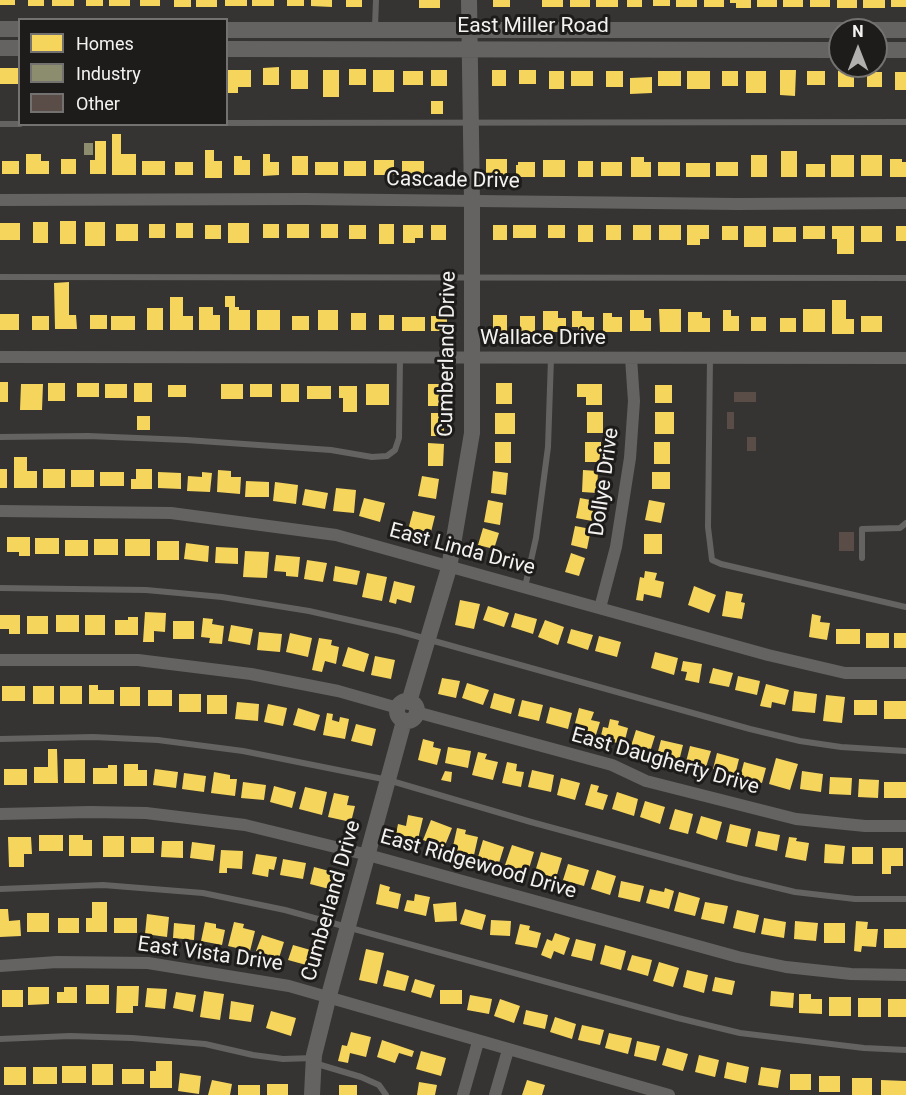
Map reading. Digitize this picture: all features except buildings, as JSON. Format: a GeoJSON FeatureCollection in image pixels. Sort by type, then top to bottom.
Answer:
{"type":"FeatureCollection","features":[{"type":"Feature","properties":{"kind":"main road","name":"Cumberland Drive"},"geometry":{"type":"LineString","coordinates":[[312,1095],[314,1061],[328,999],[449,568],[472,434],[469,0]]}},
{"type":"Feature","properties":{"kind":"main road"},"geometry":{"type":"LineString","coordinates":[[0,29],[18,29]]}},
{"type":"Feature","properties":{"kind":"main road","name":"East Miller Road"},"geometry":{"type":"LineString","coordinates":[[228,30],[906,30]]}},
{"type":"Feature","properties":{"kind":"main road"},"geometry":{"type":"LineString","coordinates":[[758,30],[758,50]]}},
{"type":"Feature","properties":{"kind":"main road"},"geometry":{"type":"LineString","coordinates":[[0,48],[18,48]]}},
{"type":"Feature","properties":{"kind":"main road","name":"East Miller Road"},"geometry":{"type":"LineString","coordinates":[[228,49],[828,50]]}},
{"type":"Feature","properties":{"kind":"main road"},"geometry":{"type":"LineString","coordinates":[[888,50],[906,50]]}},
{"type":"Feature","properties":{"kind":"street","name":"Cascade Drive"},"geometry":{"type":"LineString","coordinates":[[0,200],[906,203]]}},
{"type":"Feature","properties":{"kind":"street","name":"Wallace Drive"},"geometry":{"type":"LineString","coordinates":[[0,357],[906,358]]}},
{"type":"Feature","properties":{"kind":"street","name":"Dollye Drive"},"geometry":{"type":"LineString","coordinates":[[600,608],[616,546],[630,458],[634,401],[631,358]]}},
{"type":"Feature","properties":{"kind":"street","name":"East Linda Drive"},"geometry":{"type":"LineString","coordinates":[[0,511],[171,513],[336,535],[768,655],[845,673],[906,673]]}},
{"type":"Feature","properties":{"kind":"street","name":"East Daugherty Drive"},"geometry":{"type":"LineString","coordinates":[[0,660],[138,660],[251,674],[338,692],[612,765],[646,781],[796,819],[865,826],[906,826]]}},
{"type":"Feature","properties":{"kind":"street","name":"East Ridgewood Drive"},"geometry":{"type":"LineString","coordinates":[[0,814],[146,813],[245,825],[368,855],[738,957],[786,967],[840,973],[906,975]]}},
{"type":"Feature","properties":{"kind":"street","name":"East Vista Drive"},"geometry":{"type":"LineString","coordinates":[[0,966],[57,962],[147,963],[289,986],[669,1095]]}},
{"type":"Feature","properties":{"kind":"street"},"geometry":{"type":"LineString","coordinates":[[463,1095],[478,1042]]}},
{"type":"Feature","properties":{"kind":"street"},"geometry":{"type":"LineString","coordinates":[[495,1095],[508,1050]]}},
{"type":"Feature","properties":{"kind":"lane"},"geometry":{"type":"LineString","coordinates":[[375,31],[376,0]]}},
{"type":"Feature","properties":{"kind":"lane"},"geometry":{"type":"LineString","coordinates":[[228,123],[906,122]]}},
{"type":"Feature","properties":{"kind":"lane"},"geometry":{"type":"LineString","coordinates":[[0,124],[18,124]]}},
{"type":"Feature","properties":{"kind":"lane"},"geometry":{"type":"LineString","coordinates":[[0,277],[906,278]]}},
{"type":"Feature","properties":{"kind":"lane"},"geometry":{"type":"LineString","coordinates":[[0,437],[88,436],[186,440],[332,450],[372,457],[387,456],[395,450],[399,438],[400,358]]}},
{"type":"Feature","properties":{"kind":"lane"},"geometry":{"type":"LineString","coordinates":[[525,587],[536,538],[548,447],[552,358]]}},
{"type":"Feature","properties":{"kind":"lane"},"geometry":{"type":"LineString","coordinates":[[710,358],[708,527],[712,560],[906,607]]}},
{"type":"Feature","properties":{"kind":"lane"},"geometry":{"type":"LineString","coordinates":[[862,558],[862,529],[900,528],[906,523]]}},
{"type":"Feature","properties":{"kind":"lane"},"geometry":{"type":"LineString","coordinates":[[0,588],[146,590],[222,597],[309,611],[428,639],[770,734],[841,747],[906,751]]}},
{"type":"Feature","properties":{"kind":"lane"},"geometry":{"type":"LineString","coordinates":[[0,739],[93,737],[158,740],[243,750],[388,780],[727,876],[795,892],[855,899],[906,899]]}},
{"type":"Feature","properties":{"kind":"lane"},"geometry":{"type":"LineString","coordinates":[[0,889],[103,885],[203,893],[285,910],[667,1015],[730,1030],[864,1048],[906,1050]]}},
{"type":"Feature","properties":{"kind":"lane"},"geometry":{"type":"LineString","coordinates":[[0,1039],[70,1036],[205,1044],[253,1056],[314,1061],[379,1085],[386,1095]]}}]}
